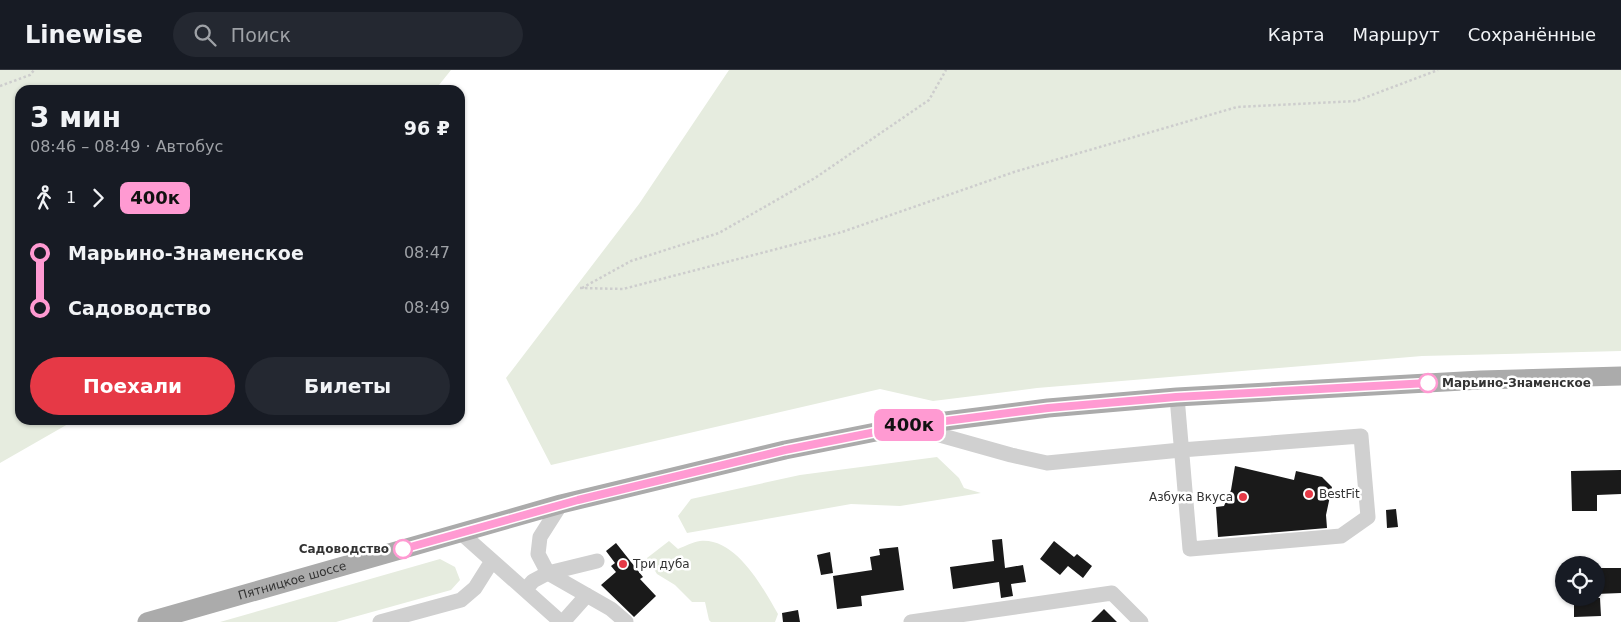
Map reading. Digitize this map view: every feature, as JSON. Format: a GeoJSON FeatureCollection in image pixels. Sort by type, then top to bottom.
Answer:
{"type":"FeatureCollection","features":[{"type":"Feature","properties":{"kind":"main road","name":"Пятницкое шоссе"},"geometry":{"type":"LineString","coordinates":[[147,622],[561,504],[785,450],[906,426],[1048,408],[1176,397],[1481,380],[1621,376]]}},
{"type":"Feature","properties":{"kind":"street"},"geometry":{"type":"LineString","coordinates":[[906,426],[1047,463],[1181,450],[1361,436],[1368,517],[1341,536],[1190,549],[1181,450],[1176,397]]}},
{"type":"Feature","properties":{"kind":"street"},"geometry":{"type":"LineString","coordinates":[[561,504],[540,537],[538,554],[548,573],[612,609],[624,621]]}},
{"type":"Feature","properties":{"kind":"street"},"geometry":{"type":"LineString","coordinates":[[460,533],[562,622],[587,595]]}},
{"type":"Feature","properties":{"kind":"street"},"geometry":{"type":"LineString","coordinates":[[525,590],[533,581],[548,573],[597,561]]}},
{"type":"Feature","properties":{"kind":"street"},"geometry":{"type":"LineString","coordinates":[[380,622],[461,600],[475,588],[492,562]]}},
{"type":"Feature","properties":{"kind":"street"},"geometry":{"type":"LineString","coordinates":[[911,622],[1112,593],[1141,622]]}},
{"type":"Feature","properties":{"kind":"path"},"geometry":{"type":"LineString","coordinates":[[0,86],[30,75],[34,70]]}},
{"type":"Feature","properties":{"kind":"path"},"geometry":{"type":"LineString","coordinates":[[946,70],[929,100],[815,178],[719,233],[632,261],[580,288],[622,289],[842,232],[1014,172],[1237,107],[1356,101],[1438,70]]}},
{"type":"Feature","properties":{"kind":"shaded area"},"geometry":{"type":"Polygon","coordinates":[[[0,70],[451,70],[439,85],[15,85],[15,425],[66,425],[0,463],[0,70]]]}},
{"type":"Feature","properties":{"kind":"shaded area"},"geometry":{"type":"Polygon","coordinates":[[[729,70],[1621,70],[1621,351],[1422,356],[1037,388],[933,401],[880,389],[551,465],[506,378],[639,204],[729,70]]]}},
{"type":"Feature","properties":{"kind":"shaded area"},"geometry":{"type":"Polygon","coordinates":[[[937,457],[959,478],[964,488],[981,493],[900,506],[851,504],[687,533],[678,516],[691,499],[800,475],[937,457]]]}},
{"type":"Feature","properties":{"kind":"shaded area"},"geometry":{"type":"Polygon","coordinates":[[[669,541],[678,549],[700,541],[713,542],[737,555],[756,578],[772,603],[778,614],[775,622],[711,622],[705,602],[692,602],[675,585],[657,574],[647,558],[669,541]]]}},
{"type":"Feature","properties":{"kind":"shaded area"},"geometry":{"type":"Polygon","coordinates":[[[440,559],[455,567],[460,580],[451,590],[336,622],[220,622],[440,559]]]}},
{"type":"Feature","properties":{"kind":"building"},"geometry":{"type":"Polygon","coordinates":[[[1235,466],[1294,480],[1296,471],[1322,477],[1332,487],[1326,515],[1327,528],[1218,537],[1216,507],[1224,506],[1231,490],[1235,466]]]}},
{"type":"Feature","properties":{"kind":"building"},"geometry":{"type":"Polygon","coordinates":[[[1621,470],[1621,494],[1597,495],[1597,511],[1572,511],[1571,471],[1621,470]]]}},
{"type":"Feature","properties":{"kind":"building"},"geometry":{"type":"Polygon","coordinates":[[[1396,509],[1398,527],[1387,528],[1386,510],[1396,509]]]}},
{"type":"Feature","properties":{"kind":"building"},"geometry":{"type":"Polygon","coordinates":[[[1002,539],[1005,568],[1023,565],[1026,582],[1011,584],[1013,596],[1001,598],[999,582],[953,589],[950,567],[994,561],[992,540],[1002,539]]]}},
{"type":"Feature","properties":{"kind":"building"},"geometry":{"type":"Polygon","coordinates":[[[1054,541],[1074,557],[1077,554],[1092,566],[1083,578],[1068,566],[1060,575],[1040,559],[1054,541]]]}},
{"type":"Feature","properties":{"kind":"building"},"geometry":{"type":"Polygon","coordinates":[[[616,543],[643,577],[640,579],[656,596],[634,617],[601,585],[616,572],[611,566],[615,563],[606,551],[616,543]]]}},
{"type":"Feature","properties":{"kind":"building"},"geometry":{"type":"Polygon","coordinates":[[[898,547],[904,590],[861,596],[862,606],[837,609],[833,576],[872,570],[870,557],[880,555],[879,549],[898,547]]]}},
{"type":"Feature","properties":{"kind":"building"},"geometry":{"type":"Polygon","coordinates":[[[830,552],[833,573],[821,575],[817,555],[830,552]]]}},
{"type":"Feature","properties":{"kind":"building"},"geometry":{"type":"Polygon","coordinates":[[[1605,568],[1621,568],[1621,593],[1605,594],[1605,568]]]}},
{"type":"Feature","properties":{"kind":"building"},"geometry":{"type":"Polygon","coordinates":[[[1574,606],[1600,606],[1601,616],[1574,617],[1574,606]]]}},
{"type":"Feature","properties":{"kind":"building"},"geometry":{"type":"Polygon","coordinates":[[[1104,609],[1117,622],[1091,622],[1104,609]]]}},
{"type":"Feature","properties":{"kind":"building"},"geometry":{"type":"Polygon","coordinates":[[[798,610],[800,622],[783,622],[782,613],[798,610]]]}},
{"type":"Feature","properties":{"kind":"bus line","name":"400к"},"geometry":{"type":"LineString","coordinates":[[403,549],[561,504],[785,450],[906,426],[1048,408],[1176,397],[1428,383]]}},
{"type":"Feature","properties":{"kind":"place","name":"Марьино-Знаменское"},"geometry":{"type":"Point","coordinates":[1428,383]}},
{"type":"Feature","properties":{"kind":"place","name":"BestFit"},"geometry":{"type":"Point","coordinates":[1309,494]}},
{"type":"Feature","properties":{"kind":"place","name":"Азбука Вкуса"},"geometry":{"type":"Point","coordinates":[1243,497]}},
{"type":"Feature","properties":{"kind":"place","name":"Садоводство"},"geometry":{"type":"Point","coordinates":[403,549]}},
{"type":"Feature","properties":{"kind":"place","name":"Три дуба"},"geometry":{"type":"Point","coordinates":[623,564]}}]}
